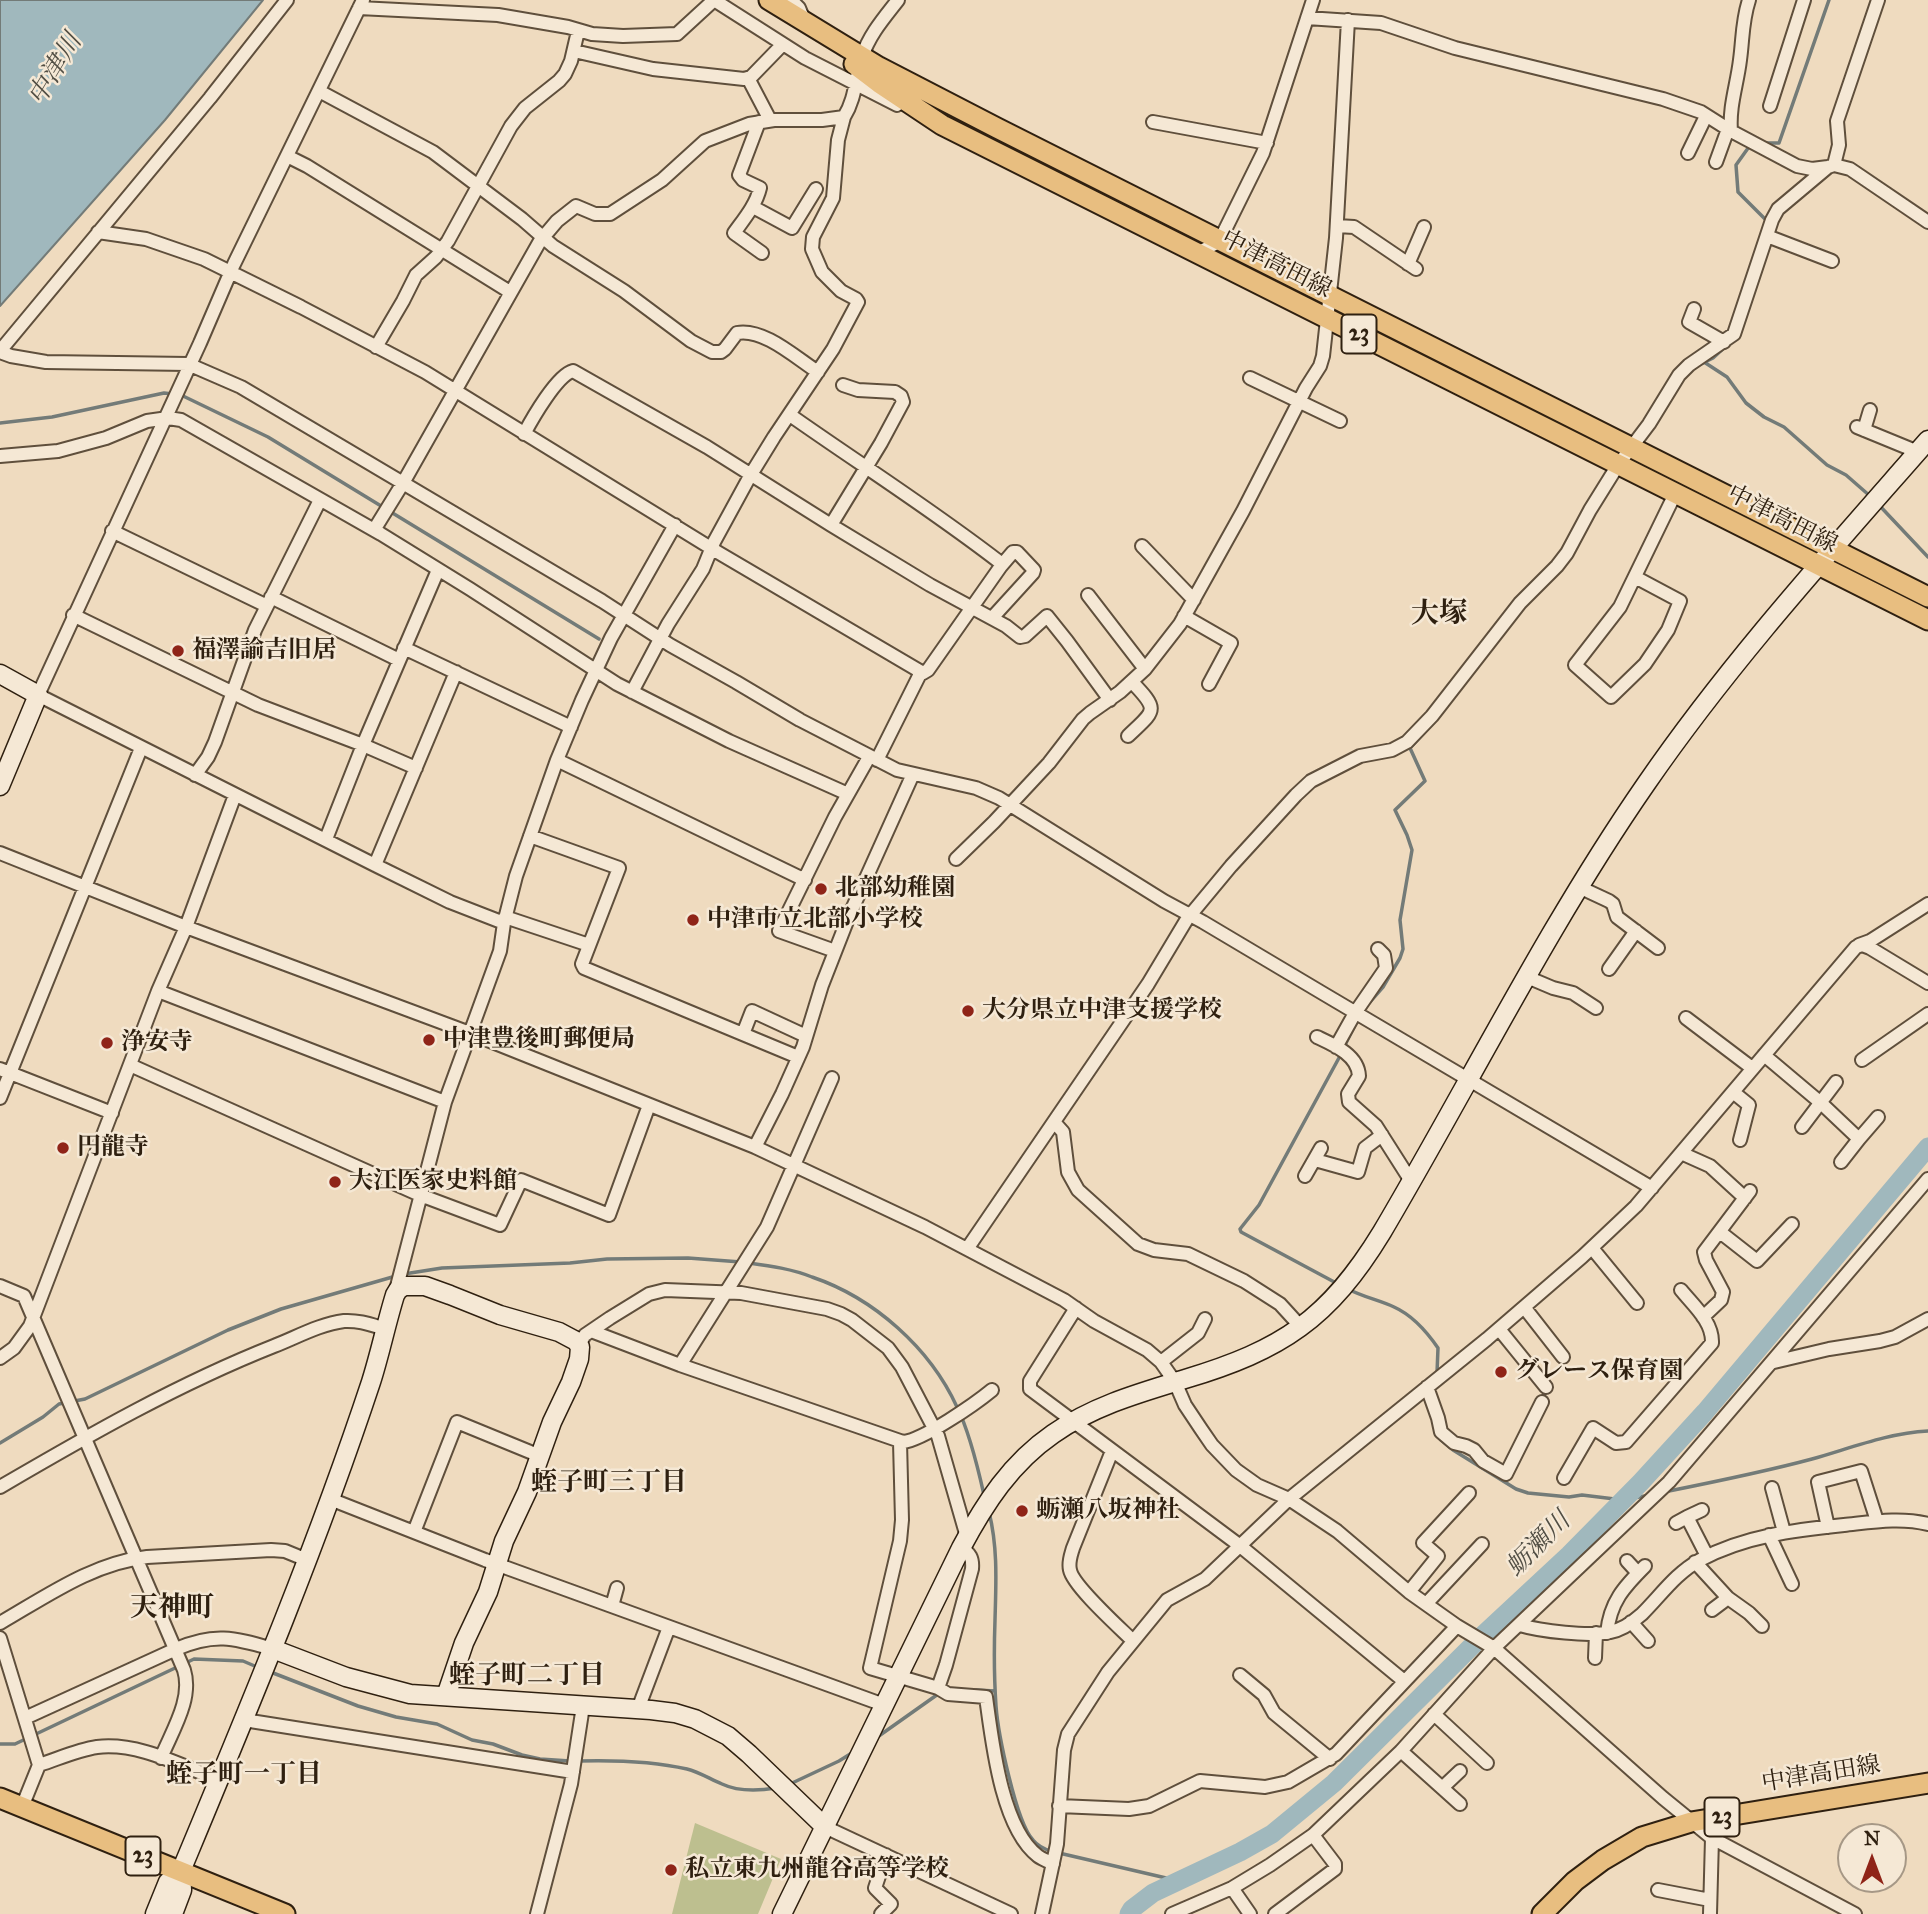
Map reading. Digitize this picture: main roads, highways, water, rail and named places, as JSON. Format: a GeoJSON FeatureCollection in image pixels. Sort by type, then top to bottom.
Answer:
{"type":"FeatureCollection","features":[{"type":"Feature","properties":{"kind":"main road","name":"中津高田線"},"geometry":{"type":"LineString","coordinates":[[769,0],[805,23],[860,70],[942,125],[1928,620]]}},
{"type":"Feature","properties":{"kind":"main road","name":"中津高田線"},"geometry":{"type":"LineString","coordinates":[[860,70],[997,128],[1928,597]]}},
{"type":"Feature","properties":{"kind":"main road","name":"中津高田線"},"geometry":{"type":"LineString","coordinates":[[1542,1914],[1575,1881],[1603,1860],[1643,1837],[1691,1822],[1928,1783]]}},
{"type":"Feature","properties":{"kind":"main road","name":"23"},"geometry":{"type":"LineString","coordinates":[[0,1798],[285,1914]]}},
{"type":"Feature","properties":{"kind":"water","name":"中津川"},"geometry":{"type":"Polygon","coordinates":[[[0,0],[263,0],[165,120],[0,306],[0,0]]]}},
{"type":"Feature","properties":{"kind":"waterway"},"geometry":{"type":"LineString","coordinates":[[1765,143],[1779,143],[1829,0]]}},
{"type":"Feature","properties":{"kind":"waterway"},"geometry":{"type":"LineString","coordinates":[[1751,144],[1736,165],[1738,192],[1767,221]]}},
{"type":"Feature","properties":{"kind":"waterway"},"geometry":{"type":"LineString","coordinates":[[1697,366],[1713,358],[1725,347]]}},
{"type":"Feature","properties":{"kind":"waterway"},"geometry":{"type":"LineString","coordinates":[[1704,362],[1727,377],[1746,403],[1764,417],[1784,427],[1827,465],[1846,475],[1870,496]]}},
{"type":"Feature","properties":{"kind":"waterway"},"geometry":{"type":"LineString","coordinates":[[0,423],[52,417],[164,393],[173,394]]}},
{"type":"Feature","properties":{"kind":"waterway"},"geometry":{"type":"LineString","coordinates":[[181,395],[268,437],[599,639]]}},
{"type":"Feature","properties":{"kind":"waterway"},"geometry":{"type":"LineString","coordinates":[[1878,504],[1928,557]]}},
{"type":"Feature","properties":{"kind":"waterway"},"geometry":{"type":"LineString","coordinates":[[1369,1003],[1383,987],[1403,949],[1400,920],[1412,850],[1395,810],[1425,781],[1410,748],[1434,722]]}},
{"type":"Feature","properties":{"kind":"waterway"},"geometry":{"type":"LineString","coordinates":[[1344,1047],[1356,1023]]}},
{"type":"Feature","properties":{"kind":"waterway"},"geometry":{"type":"LineString","coordinates":[[1338,1284],[1241,1232],[1240,1229],[1259,1205],[1340,1056]]}},
{"type":"Feature","properties":{"kind":"waterway","name":"蛎瀬川"},"geometry":{"type":"LineString","coordinates":[[1129,1914],[1153,1893],[1272,1834],[1334,1783],[1641,1482],[1705,1412],[1928,1147]]}},
{"type":"Feature","properties":{"kind":"waterway"},"geometry":{"type":"LineString","coordinates":[[404,1274],[442,1268],[607,1259],[688,1258],[741,1262]]}},
{"type":"Feature","properties":{"kind":"waterway"},"geometry":{"type":"LineString","coordinates":[[749,1263],[797,1272],[835,1286],[878,1312],[916,1345],[946,1385],[957,1407],[969,1438],[984,1495]]}},
{"type":"Feature","properties":{"kind":"waterway"},"geometry":{"type":"LineString","coordinates":[[0,1443],[59,1404],[85,1399],[228,1330],[281,1309],[396,1276]]}},
{"type":"Feature","properties":{"kind":"waterway"},"geometry":{"type":"LineString","coordinates":[[1348,1289],[1394,1307],[1419,1324],[1438,1348],[1437,1373]]}},
{"type":"Feature","properties":{"kind":"waterway"},"geometry":{"type":"LineString","coordinates":[[1664,1492],[1776,1468],[1884,1438],[1928,1431]]}},
{"type":"Feature","properties":{"kind":"waterway"},"geometry":{"type":"LineString","coordinates":[[1439,1436],[1453,1450],[1516,1489],[1528,1493],[1623,1500],[1650,1495]]}},
{"type":"Feature","properties":{"kind":"waterway"},"geometry":{"type":"LineString","coordinates":[[989,1512],[995,1552],[994,1641],[996,1706],[1000,1736],[1020,1815],[1033,1840],[1051,1851]]}},
{"type":"Feature","properties":{"kind":"waterway"},"geometry":{"type":"LineString","coordinates":[[0,1744],[15,1744],[194,1659],[243,1661],[257,1667]]}},
{"type":"Feature","properties":{"kind":"waterway"},"geometry":{"type":"LineString","coordinates":[[268,1671],[358,1706],[396,1717],[437,1724],[472,1740],[493,1744],[522,1755],[570,1761]]}},
{"type":"Feature","properties":{"kind":"waterway"},"geometry":{"type":"LineString","coordinates":[[976,1690],[995,1691]]}},
{"type":"Feature","properties":{"kind":"waterway"},"geometry":{"type":"LineString","coordinates":[[876,1738],[941,1692]]}},
{"type":"Feature","properties":{"kind":"waterway"},"geometry":{"type":"LineString","coordinates":[[790,1784],[855,1751]]}},
{"type":"Feature","properties":{"kind":"waterway"},"geometry":{"type":"LineString","coordinates":[[578,1761],[660,1764],[691,1770],[742,1790],[776,1788]]}},
{"type":"Feature","properties":{"kind":"waterway"},"geometry":{"type":"LineString","coordinates":[[1059,1853],[1179,1881]]}},
{"type":"Feature","properties":{"kind":"place","name":"福澤諭吉旧居"},"geometry":{"type":"Point","coordinates":[178,651]}},
{"type":"Feature","properties":{"kind":"place","name":"北部幼稚園"},"geometry":{"type":"Point","coordinates":[821,889]}},
{"type":"Feature","properties":{"kind":"place","name":"中津市立北部小学校"},"geometry":{"type":"Point","coordinates":[693,920]}},
{"type":"Feature","properties":{"kind":"place","name":"大分県立中津支援学校"},"geometry":{"type":"Point","coordinates":[968,1011]}},
{"type":"Feature","properties":{"kind":"place","name":"中津豊後町郵便局"},"geometry":{"type":"Point","coordinates":[429,1040]}},
{"type":"Feature","properties":{"kind":"place","name":"浄安寺"},"geometry":{"type":"Point","coordinates":[107,1043]}},
{"type":"Feature","properties":{"kind":"place","name":"円龍寺"},"geometry":{"type":"Point","coordinates":[63,1148]}},
{"type":"Feature","properties":{"kind":"place","name":"大江医家史料館"},"geometry":{"type":"Point","coordinates":[335,1182]}},
{"type":"Feature","properties":{"kind":"place","name":"グレース保育園"},"geometry":{"type":"Point","coordinates":[1501,1372]}},
{"type":"Feature","properties":{"kind":"place","name":"蛎瀬八坂神社"},"geometry":{"type":"Point","coordinates":[1022,1511]}},
{"type":"Feature","properties":{"kind":"place","name":"私立東九州龍谷高等学校"},"geometry":{"type":"Point","coordinates":[671,1870]}},
{"type":"Feature","properties":{"kind":"district","name":"大塚"},"geometry":{"type":"Point","coordinates":[1439,615]}},
{"type":"Feature","properties":{"kind":"district","name":"蛭子町三丁目"},"geometry":{"type":"Point","coordinates":[609,1484]}},
{"type":"Feature","properties":{"kind":"district","name":"天神町"},"geometry":{"type":"Point","coordinates":[172,1609]}},
{"type":"Feature","properties":{"kind":"district","name":"蛭子町二丁目"},"geometry":{"type":"Point","coordinates":[527,1677]}},
{"type":"Feature","properties":{"kind":"district","name":"蛭子町一丁目"},"geometry":{"type":"Point","coordinates":[244,1776]}}]}
